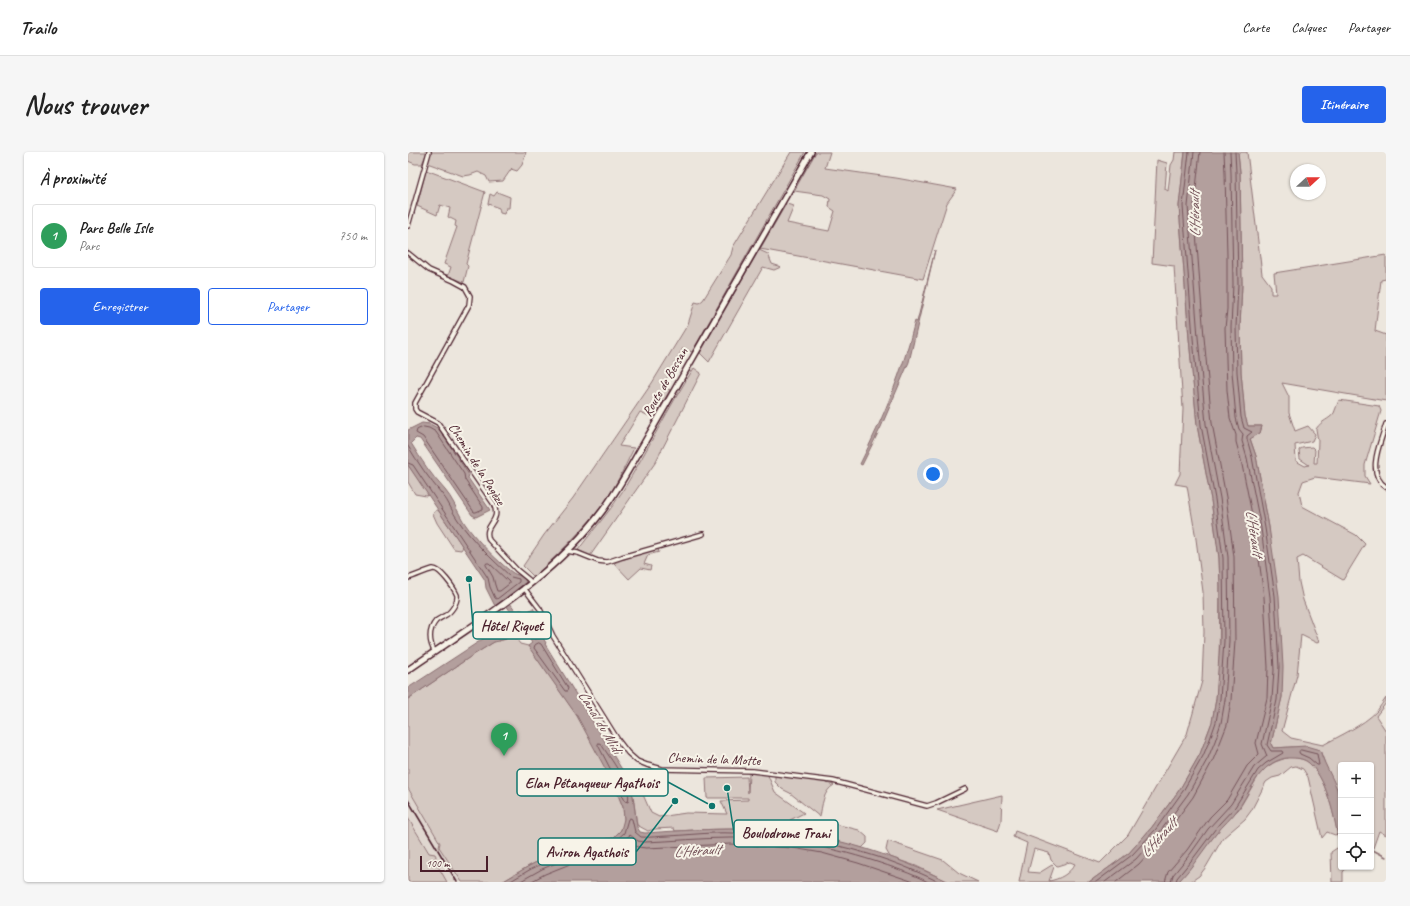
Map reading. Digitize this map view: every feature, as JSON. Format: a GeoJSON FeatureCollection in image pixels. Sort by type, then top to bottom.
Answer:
{"type":"FeatureCollection","features":[{"type":"Feature","properties":{"kind":"main road","name":"Route de Bessan"},"geometry":{"type":"LineString","coordinates":[[408,670],[532,583],[576,542],[611,500],[811,152]]}},
{"type":"Feature","properties":{"kind":"street"},"geometry":{"type":"LineString","coordinates":[[408,226],[429,152]]}},
{"type":"Feature","properties":{"kind":"street","name":"Chemin de la Pagèze"},"geometry":{"type":"LineString","coordinates":[[408,253],[429,270],[454,281],[465,288],[470,296],[469,305],[415,403],[415,409],[417,412],[438,424],[496,510],[496,516],[488,530],[487,535],[489,540],[517,570],[532,583]]}},
{"type":"Feature","properties":{"kind":"street"},"geometry":{"type":"LineString","coordinates":[[1386,424],[1375,468],[1378,479],[1381,484],[1386,487]]}},
{"type":"Feature","properties":{"kind":"street"},"geometry":{"type":"LineString","coordinates":[[568,550],[598,561],[607,562],[703,534]]}},
{"type":"Feature","properties":{"kind":"street"},"geometry":{"type":"LineString","coordinates":[[408,578],[433,569],[438,570],[457,595],[457,600],[447,614],[437,620],[433,627],[430,643],[435,652]]}},
{"type":"Feature","properties":{"kind":"street","name":"Chemin de la Motte"},"geometry":{"type":"LineString","coordinates":[[524,588],[540,609],[553,636],[624,748],[633,757],[643,763],[669,770],[754,771],[833,780],[927,806],[965,788]]}},
{"type":"Feature","properties":{"kind":"shaded area"},"geometry":{"type":"Polygon","coordinates":[[[408,152],[427,152],[422,164],[415,164],[408,161],[408,152]]]}},
{"type":"Feature","properties":{"kind":"shaded area"},"geometry":{"type":"Polygon","coordinates":[[[431,152],[526,152],[522,165],[517,171],[511,169],[503,181],[489,182],[486,176],[478,172],[463,176],[427,163],[431,152]]]}},
{"type":"Feature","properties":{"kind":"shaded area"},"geometry":{"type":"Polygon","coordinates":[[[791,152],[805,152],[692,352],[683,348],[663,385],[670,390],[654,418],[640,412],[619,446],[634,448],[613,489],[603,505],[582,529],[534,577],[523,566],[544,535],[573,498],[652,383],[688,324],[695,302],[699,303],[703,300],[731,255],[733,247],[791,152]]]}},
{"type":"Feature","properties":{"kind":"shaded area"},"geometry":{"type":"Polygon","coordinates":[[[816,152],[830,152],[825,168],[896,178],[957,189],[947,203],[923,279],[760,249],[786,204],[794,206],[787,223],[829,231],[835,211],[829,207],[830,199],[823,195],[794,191],[816,152]]]}},
{"type":"Feature","properties":{"kind":"shaded area"},"geometry":{"type":"Polygon","coordinates":[[[1175,152],[1185,152],[1179,206],[1189,338],[1197,425],[1211,500],[1219,558],[1219,669],[1212,722],[1200,754],[1180,789],[1152,827],[1129,853],[1089,882],[1019,882],[1027,843],[1013,837],[1015,831],[1100,863],[1128,835],[1187,734],[1202,681],[1204,632],[1203,592],[1196,539],[1187,486],[1175,484],[1180,474],[1183,409],[1174,266],[1152,263],[1157,160],[1167,163],[1165,189],[1168,191],[1171,165],[1174,160],[1175,152]],[[1034,849],[1028,872],[1039,873],[1052,865],[1054,867],[1049,881],[1064,876],[1075,864],[1070,862],[1057,866],[1051,860],[1049,853],[1034,849]]]}},
{"type":"Feature","properties":{"kind":"shaded area"},"geometry":{"type":"Polygon","coordinates":[[[1238,152],[1247,152],[1262,274],[1271,286],[1271,294],[1276,294],[1274,273],[1386,255],[1386,279],[1381,280],[1375,331],[1386,335],[1386,401],[1282,383],[1289,397],[1289,413],[1295,431],[1308,426],[1315,434],[1312,441],[1295,445],[1296,461],[1305,466],[1309,465],[1300,459],[1299,450],[1302,448],[1312,447],[1315,450],[1314,463],[1317,463],[1318,441],[1316,429],[1334,413],[1339,400],[1379,406],[1381,411],[1365,465],[1365,476],[1370,484],[1315,477],[1303,481],[1299,492],[1302,506],[1356,535],[1365,544],[1343,580],[1303,556],[1297,559],[1299,582],[1303,600],[1319,642],[1317,643],[1301,635],[1297,675],[1282,731],[1291,738],[1323,745],[1365,721],[1377,711],[1386,698],[1386,703],[1376,716],[1386,731],[1386,835],[1379,831],[1374,845],[1374,762],[1338,762],[1338,796],[1320,750],[1292,747],[1273,748],[1271,744],[1282,697],[1269,527],[1256,456],[1250,438],[1260,433],[1262,426],[1248,426],[1245,416],[1241,372],[1240,327],[1242,284],[1240,172],[1238,152]]]}},
{"type":"Feature","properties":{"kind":"shaded area"},"geometry":{"type":"Polygon","coordinates":[[[426,170],[485,192],[466,264],[468,266],[464,282],[448,276],[451,267],[444,264],[457,227],[455,226],[456,221],[448,217],[450,208],[440,205],[437,215],[417,206],[426,170]]]}},
{"type":"Feature","properties":{"kind":"shaded area"},"geometry":{"type":"Polygon","coordinates":[[[497,192],[510,197],[509,208],[506,208],[504,214],[500,213],[499,208],[488,204],[490,194],[494,196],[497,192]]]}},
{"type":"Feature","properties":{"kind":"shaded area"},"geometry":{"type":"Polygon","coordinates":[[[759,250],[768,254],[772,264],[781,267],[774,270],[763,267],[709,362],[700,353],[759,250]]]}},
{"type":"Feature","properties":{"kind":"shaded area"},"geometry":{"type":"Polygon","coordinates":[[[694,368],[701,373],[655,463],[590,556],[578,550],[617,500],[675,398],[694,368]]]}},
{"type":"Feature","properties":{"kind":"shaded area"},"geometry":{"type":"Polygon","coordinates":[[[408,465],[429,495],[426,496],[415,494],[408,482],[408,465]]]}},
{"type":"Feature","properties":{"kind":"shaded area"},"geometry":{"type":"Polygon","coordinates":[[[436,510],[438,510],[463,547],[461,550],[454,549],[437,523],[433,514],[436,510]]]}},
{"type":"Feature","properties":{"kind":"shaded area"},"geometry":{"type":"Polygon","coordinates":[[[658,549],[659,552],[648,555],[644,564],[651,566],[650,570],[641,568],[629,579],[614,563],[635,555],[658,549]]]}},
{"type":"Feature","properties":{"kind":"shaded area"},"geometry":{"type":"Polygon","coordinates":[[[511,632],[520,644],[528,646],[532,651],[578,717],[610,775],[623,807],[623,826],[619,833],[613,838],[580,845],[548,856],[502,882],[462,882],[439,847],[440,843],[408,788],[408,699],[494,642],[506,639],[508,634],[511,632]]]}},
{"type":"Feature","properties":{"kind":"shaded area"},"geometry":{"type":"Polygon","coordinates":[[[1289,757],[1299,758],[1307,761],[1315,769],[1320,776],[1328,796],[1338,834],[1335,835],[1327,832],[1322,838],[1308,777],[1303,769],[1296,766],[1291,767],[1280,776],[1272,778],[1266,782],[1251,811],[1245,819],[1223,838],[1199,876],[1190,882],[1178,882],[1222,826],[1239,809],[1262,770],[1275,762],[1289,757]]]}},
{"type":"Feature","properties":{"kind":"shaded area"},"geometry":{"type":"Polygon","coordinates":[[[749,773],[767,773],[775,792],[804,813],[790,820],[835,824],[859,830],[867,837],[867,843],[862,848],[820,837],[779,831],[734,829],[675,831],[674,828],[648,831],[637,825],[633,796],[629,782],[633,781],[641,790],[651,813],[659,817],[686,813],[727,814],[721,801],[748,800],[748,798],[707,798],[706,778],[747,777],[748,793],[749,773]]]}},
{"type":"Feature","properties":{"kind":"shaded area"},"geometry":{"type":"Polygon","coordinates":[[[775,774],[815,780],[834,785],[825,795],[820,817],[790,793],[782,789],[775,782],[775,774]]]}},
{"type":"Feature","properties":{"kind":"shaded area"},"geometry":{"type":"Polygon","coordinates":[[[408,788],[440,843],[439,847],[462,882],[447,882],[435,861],[435,858],[429,853],[408,818],[408,788]]]}},
{"type":"Feature","properties":{"kind":"shaded area"},"geometry":{"type":"Polygon","coordinates":[[[1002,795],[1001,821],[998,831],[937,810],[1002,795]]]}},
{"type":"Feature","properties":{"kind":"shaded area"},"geometry":{"type":"Polygon","coordinates":[[[408,818],[429,853],[435,854],[435,861],[447,882],[408,882],[408,818]]]}},
{"type":"Feature","properties":{"kind":"shaded area"},"geometry":{"type":"Polygon","coordinates":[[[888,841],[943,860],[959,873],[978,882],[949,882],[916,866],[890,857],[886,850],[888,841]]]}},
{"type":"Feature","properties":{"kind":"shaded area"},"geometry":{"type":"Polygon","coordinates":[[[1338,848],[1338,870],[1345,870],[1343,872],[1343,882],[1332,882],[1331,852],[1338,848]]]}},
{"type":"Feature","properties":{"kind":"water","name":"L'Hérault"},"geometry":{"type":"Polygon","coordinates":[[[1185,152],[1238,152],[1240,172],[1242,284],[1240,327],[1241,372],[1245,416],[1248,426],[1262,426],[1260,433],[1250,439],[1256,456],[1269,527],[1279,596],[1283,667],[1282,697],[1271,744],[1273,748],[1306,746],[1320,750],[1338,792],[1338,837],[1327,793],[1316,771],[1303,760],[1288,758],[1273,763],[1259,775],[1236,812],[1211,840],[1178,882],[1089,882],[1129,853],[1152,827],[1180,789],[1200,754],[1212,722],[1216,699],[1220,641],[1219,558],[1211,500],[1197,425],[1179,206],[1185,152]]]}},
{"type":"Feature","properties":{"kind":"water"},"geometry":{"type":"Polygon","coordinates":[[[935,250],[909,362],[881,427],[862,465],[860,464],[877,429],[905,358],[915,321],[917,322],[935,250]]]}},
{"type":"Feature","properties":{"kind":"water","name":"L'Hérault"},"geometry":{"type":"Polygon","coordinates":[[[422,423],[430,424],[439,429],[469,475],[468,478],[490,510],[476,517],[472,515],[420,439],[416,438],[411,443],[427,468],[450,496],[470,531],[500,562],[513,573],[524,578],[526,582],[506,598],[516,611],[521,610],[526,613],[533,608],[535,611],[537,625],[532,634],[535,640],[542,636],[546,643],[545,644],[626,776],[633,796],[637,827],[640,832],[746,829],[802,834],[845,843],[888,856],[949,882],[502,882],[548,856],[580,845],[613,838],[621,830],[624,819],[623,807],[613,783],[577,716],[528,646],[532,643],[523,629],[513,627],[507,631],[508,635],[506,639],[494,642],[408,699],[408,688],[486,637],[497,626],[501,625],[504,628],[511,623],[510,618],[512,614],[503,600],[495,606],[486,588],[485,580],[408,465],[408,430],[422,423]]]}},
{"type":"Feature","properties":{"kind":"waterway"},"geometry":{"type":"LineString","coordinates":[[1374,851],[1386,857]]}},
{"type":"Feature","properties":{"kind":"railway"},"geometry":{"type":"LineString","coordinates":[[408,800],[457,882]]}},
{"type":"Feature","properties":{"kind":"place","name":"Hôtel Riquet"},"geometry":{"type":"Point","coordinates":[469,579]}},
{"type":"Feature","properties":{"kind":"place","name":"Parc Belle Isle"},"geometry":{"type":"Point","coordinates":[504,756]}},
{"type":"Feature","properties":{"kind":"place","name":"Boulodrome Trani"},"geometry":{"type":"Point","coordinates":[727,788]}},
{"type":"Feature","properties":{"kind":"place","name":"Aviron Agathois"},"geometry":{"type":"Point","coordinates":[675,801]}},
{"type":"Feature","properties":{"kind":"place","name":"Elan Pétanqueur Agathois"},"geometry":{"type":"Point","coordinates":[712,806]}},
{"type":"Feature","properties":{"kind":"water label","name":"Canal du Midi"},"geometry":{"type":"Point","coordinates":[600,722]}}]}
